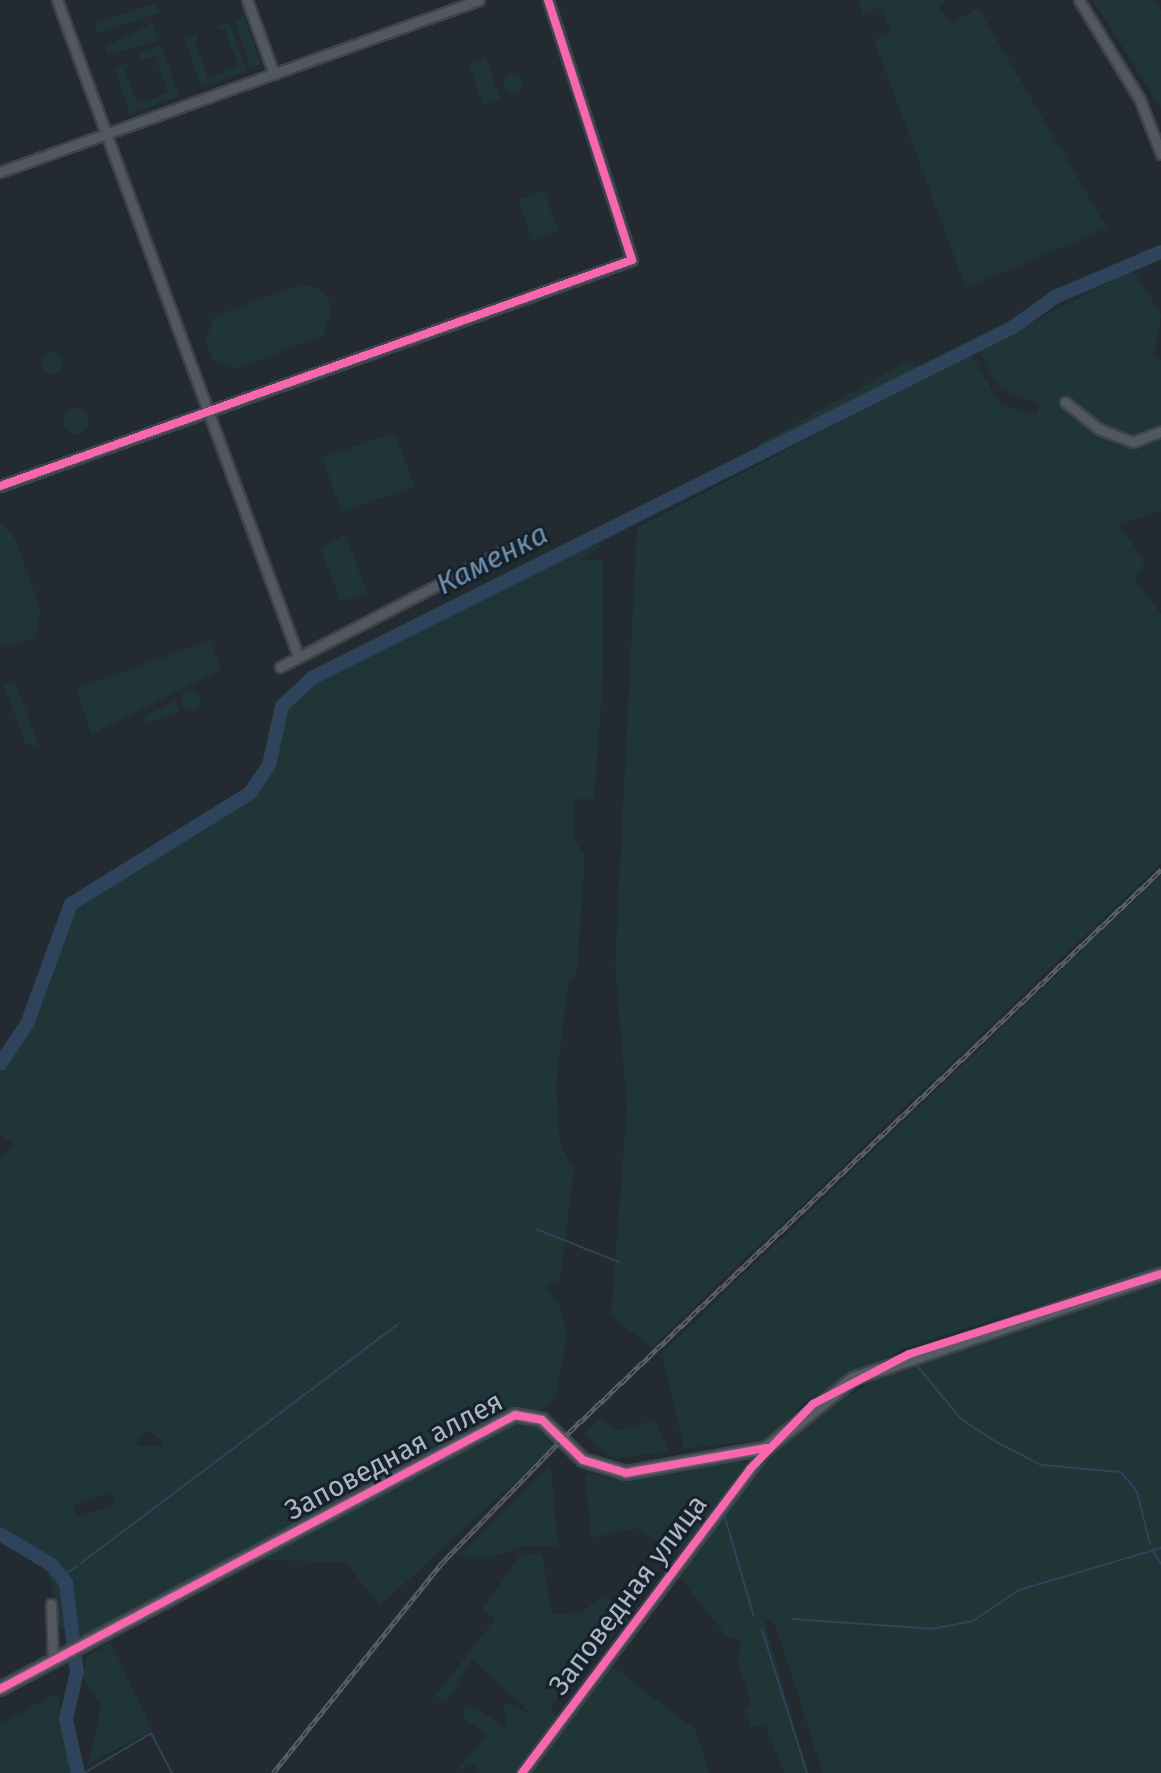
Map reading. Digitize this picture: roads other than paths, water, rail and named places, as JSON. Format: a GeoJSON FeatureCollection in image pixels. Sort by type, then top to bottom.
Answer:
{"type":"FeatureCollection","features":[{"type":"Feature","properties":{"kind":"street"},"geometry":{"type":"LineString","coordinates":[[57,0],[297,653]]}},
{"type":"Feature","properties":{"kind":"street"},"geometry":{"type":"LineString","coordinates":[[247,0],[274,74]]}},
{"type":"Feature","properties":{"kind":"street"},"geometry":{"type":"LineString","coordinates":[[0,172],[479,0]]}},
{"type":"Feature","properties":{"kind":"street"},"geometry":{"type":"LineString","coordinates":[[0,486],[632,260],[548,0]]}},
{"type":"Feature","properties":{"kind":"street"},"geometry":{"type":"LineString","coordinates":[[1079,0],[1140,100],[1161,154]]}},
{"type":"Feature","properties":{"kind":"street"},"geometry":{"type":"LineString","coordinates":[[1065,402],[1099,429],[1133,442],[1161,431]]}},
{"type":"Feature","properties":{"kind":"street"},"geometry":{"type":"LineString","coordinates":[[280,667],[297,653],[520,542]]}},
{"type":"Feature","properties":{"kind":"street","name":"Заповедная улица"},"geometry":{"type":"LineString","coordinates":[[522,1773],[767,1448],[853,1379],[1161,1274]]}},
{"type":"Feature","properties":{"kind":"street","name":"Заповедная аллея"},"geometry":{"type":"LineString","coordinates":[[58,1660],[515,1415],[542,1420],[583,1460],[626,1473],[767,1448]]}},
{"type":"Feature","properties":{"kind":"street"},"geometry":{"type":"LineString","coordinates":[[0,1689],[58,1660],[51,1604]]}},
{"type":"Feature","properties":{"kind":"waterway","name":"Каменка"},"geometry":{"type":"LineString","coordinates":[[0,1064],[27,1024],[71,904],[250,793],[269,765],[282,706],[312,678],[1013,327],[1055,297],[1161,252]]}},
{"type":"Feature","properties":{"kind":"waterway"},"geometry":{"type":"LineString","coordinates":[[536,1229],[619,1262]]}},
{"type":"Feature","properties":{"kind":"waterway"},"geometry":{"type":"LineString","coordinates":[[81,1563],[398,1324]]}},
{"type":"Feature","properties":{"kind":"waterway"},"geometry":{"type":"LineString","coordinates":[[914,1362],[961,1419],[998,1443],[1041,1465],[1121,1472],[1137,1492],[1150,1544]]}},
{"type":"Feature","properties":{"kind":"waterway"},"geometry":{"type":"LineString","coordinates":[[723,1511],[754,1617]]}},
{"type":"Feature","properties":{"kind":"waterway","name":"Каменка"},"geometry":{"type":"LineString","coordinates":[[0,1534],[52,1565],[66,1583],[77,1672],[66,1719],[78,1773]]}},
{"type":"Feature","properties":{"kind":"waterway"},"geometry":{"type":"LineString","coordinates":[[793,1619],[931,1629],[973,1621],[1019,1590],[1161,1548]]}},
{"type":"Feature","properties":{"kind":"waterway"},"geometry":{"type":"LineString","coordinates":[[1152,1549],[1161,1564]]}},
{"type":"Feature","properties":{"kind":"waterway"},"geometry":{"type":"LineString","coordinates":[[61,1577],[77,1566]]}},
{"type":"Feature","properties":{"kind":"waterway"},"geometry":{"type":"LineString","coordinates":[[762,1630],[807,1773]]}},
{"type":"Feature","properties":{"kind":"waterway"},"geometry":{"type":"LineString","coordinates":[[84,1773],[151,1733],[172,1773]]}},
{"type":"Feature","properties":{"kind":"railway"},"geometry":{"type":"LineString","coordinates":[[273,1773],[440,1565],[561,1440],[1161,870]]}}]}
